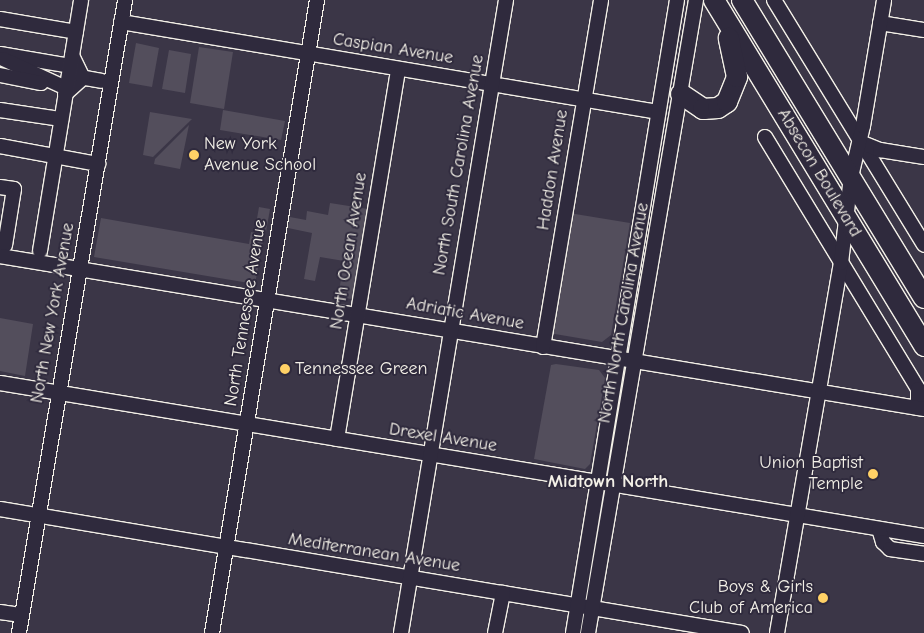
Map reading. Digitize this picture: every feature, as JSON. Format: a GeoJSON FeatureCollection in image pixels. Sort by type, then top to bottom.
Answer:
{"type":"FeatureCollection","features":[{"type":"Feature","properties":{"kind":"highway","name":"Absecon Boulevard"},"geometry":{"type":"LineString","coordinates":[[742,0],[924,298]]}},
{"type":"Feature","properties":{"kind":"highway"},"geometry":{"type":"LineString","coordinates":[[681,94],[693,105],[708,110],[722,106],[733,92],[737,63],[716,3]]}},
{"type":"Feature","properties":{"kind":"highway","name":"Absecon Boulevard"},"geometry":{"type":"LineString","coordinates":[[716,3],[924,346]]}},
{"type":"Feature","properties":{"kind":"street"},"geometry":{"type":"LineString","coordinates":[[40,251],[67,75],[82,0]]}},
{"type":"Feature","properties":{"kind":"street","name":"North New York Avenue"},"geometry":{"type":"LineString","coordinates":[[19,633],[125,0]]}},
{"type":"Feature","properties":{"kind":"street","name":"North Tennessee Avenue"},"geometry":{"type":"LineString","coordinates":[[212,633],[317,0]]}},
{"type":"Feature","properties":{"kind":"street","name":"North South Carolina Avenue"},"geometry":{"type":"LineString","coordinates":[[401,633],[506,0]]}},
{"type":"Feature","properties":{"kind":"street","name":"Haddon Avenue"},"geometry":{"type":"LineString","coordinates":[[542,346],[601,0]]}},
{"type":"Feature","properties":{"kind":"street","name":"North North Carolina Avenue"},"geometry":{"type":"LineString","coordinates":[[588,633],[607,484],[619,360],[677,0]]}},
{"type":"Feature","properties":{"kind":"street","name":"North North Carolina Avenue"},"geometry":{"type":"LineString","coordinates":[[573,633],[634,362],[696,0]]}},
{"type":"Feature","properties":{"kind":"street"},"geometry":{"type":"LineString","coordinates":[[777,633],[841,263],[851,177],[860,142],[884,0]]}},
{"type":"Feature","properties":{"kind":"street"},"geometry":{"type":"LineString","coordinates":[[776,4],[924,245]]}},
{"type":"Feature","properties":{"kind":"street"},"geometry":{"type":"LineString","coordinates":[[0,19],[76,32]]}},
{"type":"Feature","properties":{"kind":"street","name":"Caspian Avenue"},"geometry":{"type":"LineString","coordinates":[[121,22],[658,112]]}},
{"type":"Feature","properties":{"kind":"street"},"geometry":{"type":"LineString","coordinates":[[880,23],[924,30]]}},
{"type":"Feature","properties":{"kind":"street"},"geometry":{"type":"LineString","coordinates":[[0,54],[67,75]]}},
{"type":"Feature","properties":{"kind":"street"},"geometry":{"type":"LineString","coordinates":[[0,58],[22,68],[83,78]]}},
{"type":"Feature","properties":{"kind":"street"},"geometry":{"type":"LineString","coordinates":[[0,70],[22,68],[102,81]]}},
{"type":"Feature","properties":{"kind":"street","name":"North Ocean Avenue"},"geometry":{"type":"LineString","coordinates":[[337,439],[398,69]]}},
{"type":"Feature","properties":{"kind":"street"},"geometry":{"type":"LineString","coordinates":[[0,75],[67,75]]}},
{"type":"Feature","properties":{"kind":"street"},"geometry":{"type":"LineString","coordinates":[[0,110],[61,120]]}},
{"type":"Feature","properties":{"kind":"street","name":"Absecon Boulevard"},"geometry":{"type":"LineString","coordinates":[[765,137],[918,389],[921,409]]}},
{"type":"Feature","properties":{"kind":"street"},"geometry":{"type":"LineString","coordinates":[[860,142],[880,150],[924,157]]}},
{"type":"Feature","properties":{"kind":"street"},"geometry":{"type":"LineString","coordinates":[[0,146],[98,164]]}},
{"type":"Feature","properties":{"kind":"street"},"geometry":{"type":"LineString","coordinates":[[0,187],[14,189],[5,210],[3,250]]}},
{"type":"Feature","properties":{"kind":"street","name":"Adriatic Avenue"},"geometry":{"type":"LineString","coordinates":[[3,250],[80,269],[921,409]]}},
{"type":"Feature","properties":{"kind":"street","name":"Drexel Avenue"},"geometry":{"type":"LineString","coordinates":[[0,383],[924,536]]}},
{"type":"Feature","properties":{"kind":"street","name":"Mediterranean Avenue"},"geometry":{"type":"LineString","coordinates":[[0,509],[742,633]]}},
{"type":"Feature","properties":{"kind":"street"},"geometry":{"type":"LineString","coordinates":[[879,529],[883,542],[890,549],[924,554]]}},
{"type":"Feature","properties":{"kind":"street"},"geometry":{"type":"LineString","coordinates":[[495,633],[503,593]]}},
{"type":"Feature","properties":{"kind":"street"},"geometry":{"type":"LineString","coordinates":[[0,612],[22,615]]}},
{"type":"Feature","properties":{"kind":"shaded area"},"geometry":{"type":"Polygon","coordinates":[[[136,43],[159,48],[152,87],[129,83],[136,43]]]}},
{"type":"Feature","properties":{"kind":"shaded area"},"geometry":{"type":"Polygon","coordinates":[[[199,47],[233,52],[224,109],[190,103],[199,47]]]}},
{"type":"Feature","properties":{"kind":"shaded area"},"geometry":{"type":"Polygon","coordinates":[[[169,50],[191,54],[185,93],[162,89],[169,50]]]}},
{"type":"Feature","properties":{"kind":"shaded area"},"geometry":{"type":"Polygon","coordinates":[[[223,110],[285,121],[281,140],[220,130],[223,110]]]}},
{"type":"Feature","properties":{"kind":"shaded area"},"geometry":{"type":"Polygon","coordinates":[[[150,112],[192,119],[153,157],[143,155],[150,112]]]}},
{"type":"Feature","properties":{"kind":"shaded area"},"geometry":{"type":"Polygon","coordinates":[[[189,125],[180,169],[154,164],[155,159],[189,125]]]}},
{"type":"Feature","properties":{"kind":"shaded area"},"geometry":{"type":"Polygon","coordinates":[[[330,203],[368,209],[352,299],[338,297],[344,261],[320,257],[315,281],[304,279],[312,233],[288,228],[290,217],[306,220],[307,211],[328,215],[330,203]]]}},
{"type":"Feature","properties":{"kind":"shaded area"},"geometry":{"type":"Polygon","coordinates":[[[259,207],[270,209],[266,232],[255,230],[259,207]]]}},
{"type":"Feature","properties":{"kind":"shaded area"},"geometry":{"type":"Polygon","coordinates":[[[569,213],[630,223],[611,335],[602,342],[549,333],[569,213]]]}},
{"type":"Feature","properties":{"kind":"shaded area"},"geometry":{"type":"Polygon","coordinates":[[[101,218],[249,244],[251,232],[264,235],[255,284],[94,257],[101,218]]]}},
{"type":"Feature","properties":{"kind":"shaded area"},"geometry":{"type":"Polygon","coordinates":[[[0,318],[33,324],[25,376],[0,371],[0,318]]]}},
{"type":"Feature","properties":{"kind":"shaded area"},"geometry":{"type":"Polygon","coordinates":[[[556,364],[599,370],[605,378],[590,464],[585,469],[534,459],[551,365],[556,364]]]}},
{"type":"Feature","properties":{"kind":"place","name":"New York Avenue School"},"geometry":{"type":"Point","coordinates":[194,155]}},
{"type":"Feature","properties":{"kind":"place","name":"Tennessee Green"},"geometry":{"type":"Point","coordinates":[285,369]}},
{"type":"Feature","properties":{"kind":"place","name":"Union Baptist Temple"},"geometry":{"type":"Point","coordinates":[873,474]}},
{"type":"Feature","properties":{"kind":"place","name":"Boys & Girls Club of America"},"geometry":{"type":"Point","coordinates":[823,598]}},
{"type":"Feature","properties":{"kind":"district","name":"Midtown North"},"geometry":{"type":"Point","coordinates":[608,482]}}]}
